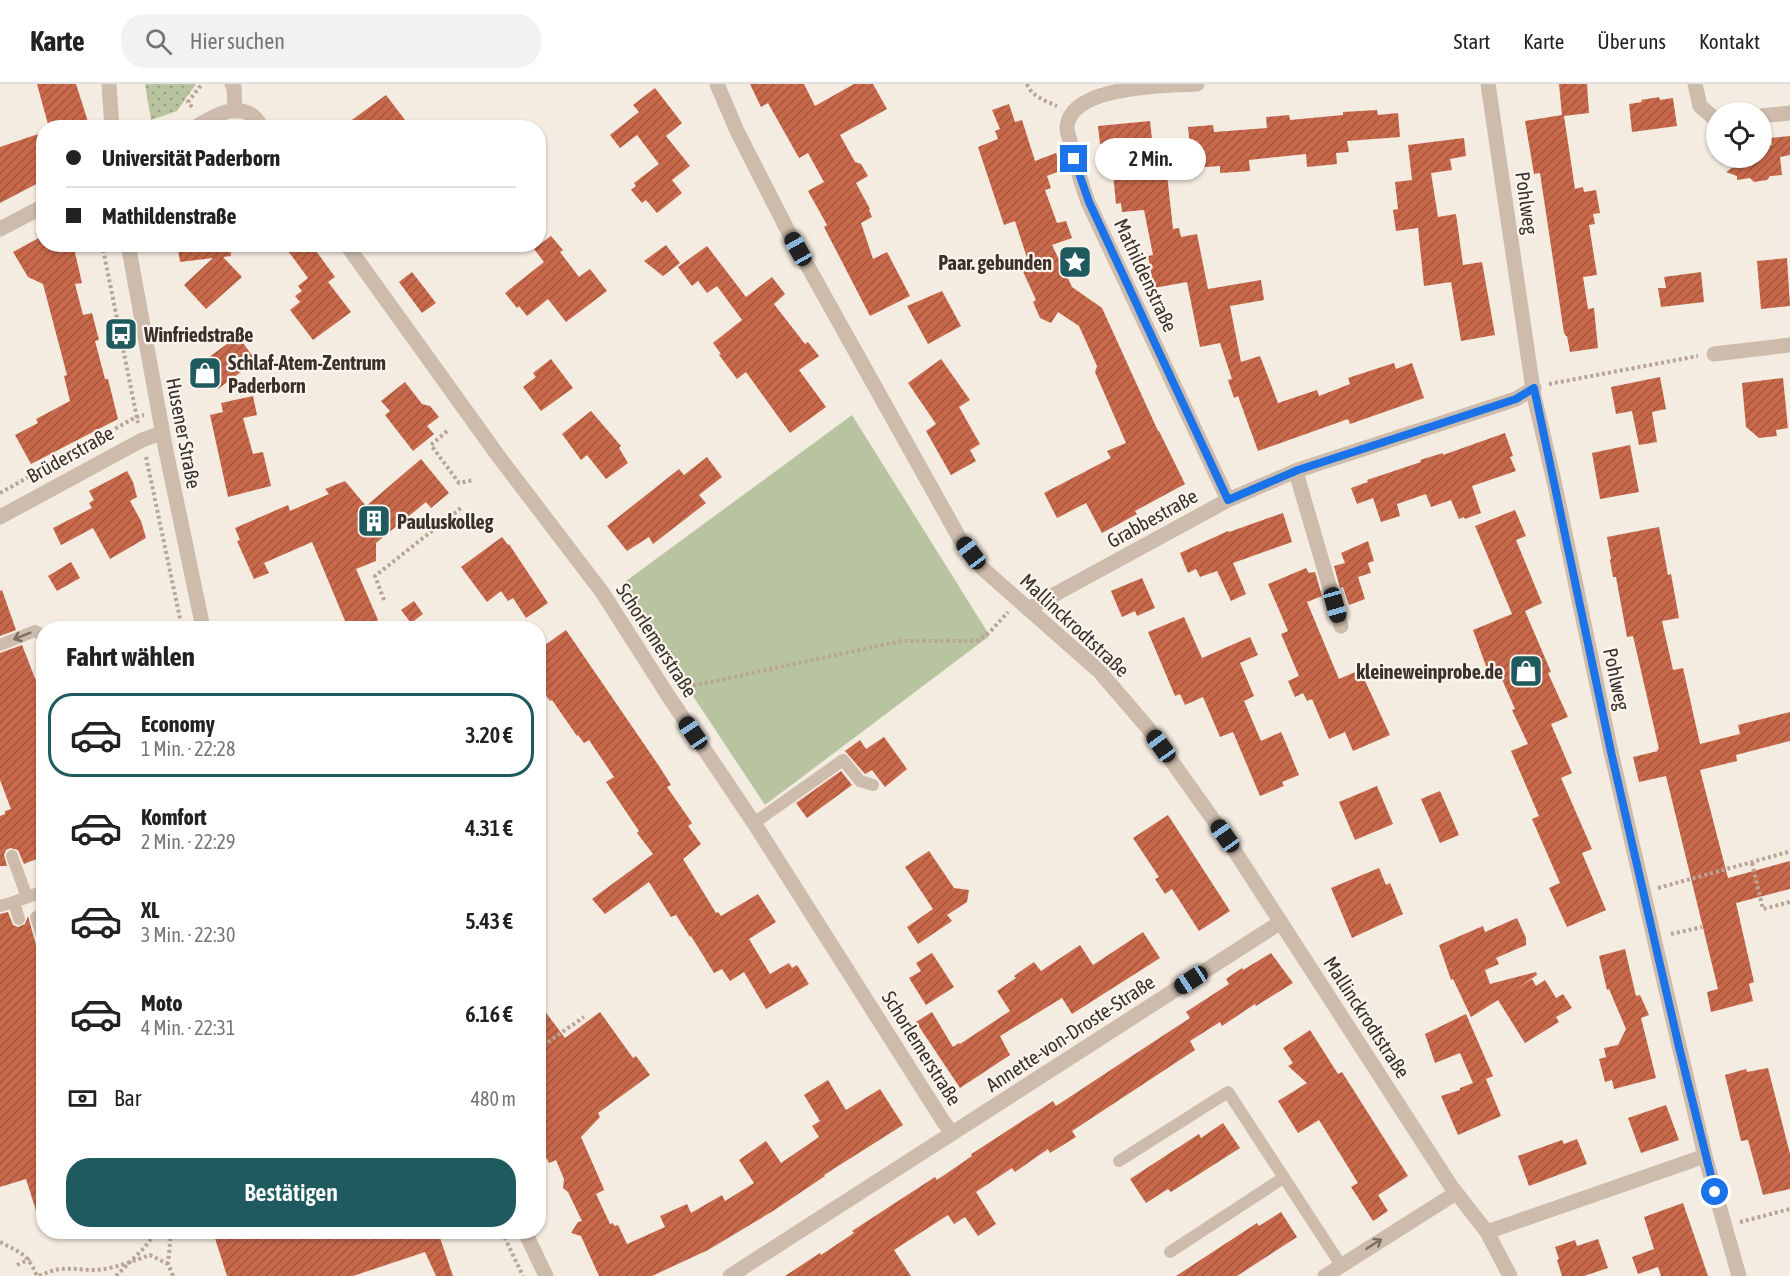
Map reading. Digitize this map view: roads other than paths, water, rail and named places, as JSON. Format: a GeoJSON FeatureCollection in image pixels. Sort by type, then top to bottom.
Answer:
{"type":"FeatureCollection","features":[{"type":"Feature","properties":{"kind":"street"},"geometry":{"type":"LineString","coordinates":[[109,84],[111,120]]}},
{"type":"Feature","properties":{"kind":"street"},"geometry":{"type":"LineString","coordinates":[[232,84],[235,111]]}},
{"type":"Feature","properties":{"kind":"street","name":"Mallinckrodtstraße"},"geometry":{"type":"LineString","coordinates":[[717,84],[737,131],[787,229],[960,539],[982,568],[1099,671],[1148,728],[1225,836],[1456,1193],[1487,1232],[1510,1276]]}},
{"type":"Feature","properties":{"kind":"street","name":"Mathildenstraße"},"geometry":{"type":"LineString","coordinates":[[1197,84],[1142,87],[1097,96],[1072,112],[1067,128],[1074,159],[1089,202],[1228,500]]}},
{"type":"Feature","properties":{"kind":"street","name":"Pohlweg"},"geometry":{"type":"LineString","coordinates":[[1488,84],[1534,388],[1643,893],[1705,1156],[1738,1276]]}},
{"type":"Feature","properties":{"kind":"street"},"geometry":{"type":"LineString","coordinates":[[1695,84],[1700,106],[1706,111]]}},
{"type":"Feature","properties":{"kind":"street"},"geometry":{"type":"LineString","coordinates":[[209,120],[222,113],[235,111],[254,116],[257,120]]}},
{"type":"Feature","properties":{"kind":"street"},"geometry":{"type":"LineString","coordinates":[[1772,114],[1790,112]]}},
{"type":"Feature","properties":{"kind":"street"},"geometry":{"type":"LineString","coordinates":[[0,229],[36,210]]}},
{"type":"Feature","properties":{"kind":"street","name":"Husener Straße"},"geometry":{"type":"LineString","coordinates":[[129,252],[162,433],[202,621]]}},
{"type":"Feature","properties":{"kind":"street","name":"Schorlemerstraße"},"geometry":{"type":"LineString","coordinates":[[352,252],[499,457],[602,592],[669,698],[754,823],[952,1133]]}},
{"type":"Feature","properties":{"kind":"street"},"geometry":{"type":"LineString","coordinates":[[1714,354],[1790,345]]}},
{"type":"Feature","properties":{"kind":"street","name":"Grabbestraße"},"geometry":{"type":"LineString","coordinates":[[1024,605],[1228,500],[1298,470],[1516,399],[1534,388]]}},
{"type":"Feature","properties":{"kind":"street","name":"Brüderstraße"},"geometry":{"type":"LineString","coordinates":[[0,517],[141,440],[162,433]]}},
{"type":"Feature","properties":{"kind":"street"},"geometry":{"type":"LineString","coordinates":[[1298,470],[1298,479],[1341,626]]}},
{"type":"Feature","properties":{"kind":"street","name":"Annette-von-Droste-Straße"},"geometry":{"type":"LineString","coordinates":[[730,1276],[1281,922]]}},
{"type":"Feature","properties":{"kind":"street"},"geometry":{"type":"LineString","coordinates":[[1487,1232],[1705,1156]]}},
{"type":"Feature","properties":{"kind":"street"},"geometry":{"type":"LineString","coordinates":[[1325,1276],[1456,1193]]}},
{"type":"Feature","properties":{"kind":"street"},"geometry":{"type":"LineString","coordinates":[[528,1239],[546,1276]]}},
{"type":"Feature","properties":{"kind":"lane"},"geometry":{"type":"LineString","coordinates":[[0,645],[36,632]]}},
{"type":"Feature","properties":{"kind":"lane"},"geometry":{"type":"LineString","coordinates":[[754,823],[843,760],[860,781],[873,784]]}},
{"type":"Feature","properties":{"kind":"lane"},"geometry":{"type":"LineString","coordinates":[[12,856],[27,897]]}},
{"type":"Feature","properties":{"kind":"lane"},"geometry":{"type":"LineString","coordinates":[[0,906],[36,894]]}},
{"type":"Feature","properties":{"kind":"lane"},"geometry":{"type":"LineString","coordinates":[[14,902],[19,919]]}},
{"type":"Feature","properties":{"kind":"lane"},"geometry":{"type":"LineString","coordinates":[[1119,1161],[1228,1092],[1282,1178],[1342,1264]]}},
{"type":"Feature","properties":{"kind":"lane"},"geometry":{"type":"LineString","coordinates":[[1170,1252],[1282,1178]]}},
{"type":"Feature","properties":{"kind":"place","name":"Paar. gebunden"},"geometry":{"type":"Point","coordinates":[1075,262]}},
{"type":"Feature","properties":{"kind":"place","name":"Winfriedstraße"},"geometry":{"type":"Point","coordinates":[121,334]}},
{"type":"Feature","properties":{"kind":"place","name":"Schlaf-Atem-Zentrum Paderborn"},"geometry":{"type":"Point","coordinates":[205,373]}},
{"type":"Feature","properties":{"kind":"place","name":"Pauluskolleg"},"geometry":{"type":"Point","coordinates":[374,521]}},
{"type":"Feature","properties":{"kind":"place","name":"kleineweinprobe.de"},"geometry":{"type":"Point","coordinates":[1526,671]}}]}
